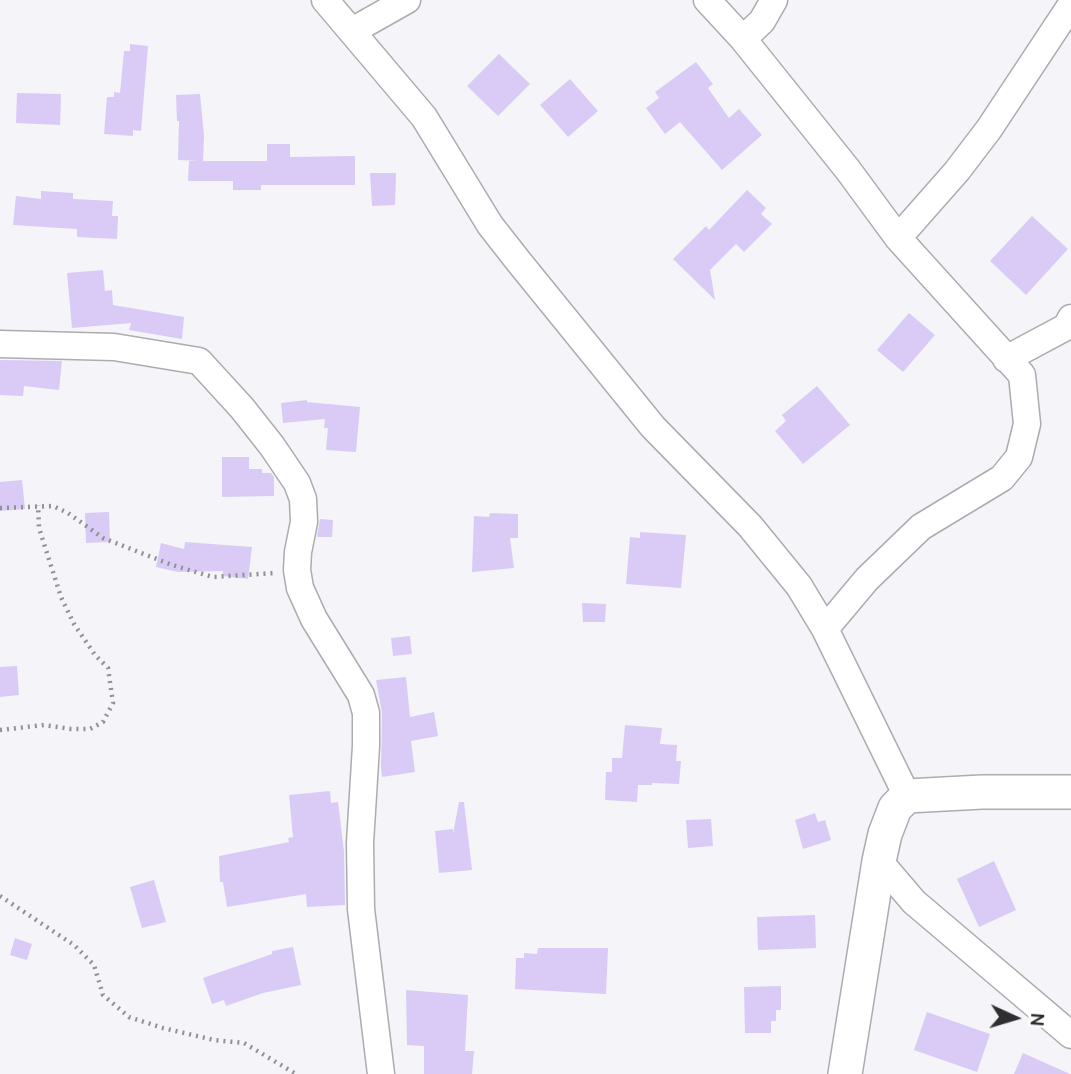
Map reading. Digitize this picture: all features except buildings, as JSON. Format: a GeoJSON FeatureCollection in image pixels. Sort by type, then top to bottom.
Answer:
{"type":"FeatureCollection","features":[{"type":"Feature","properties":{"kind":"street"},"geometry":{"type":"LineString","coordinates":[[325,0],[424,117],[490,225],[519,262],[653,427],[750,526],[799,586],[825,629],[907,796]]}},
{"type":"Feature","properties":{"kind":"street"},"geometry":{"type":"LineString","coordinates":[[352,31],[407,0]]}},
{"type":"Feature","properties":{"kind":"street"},"geometry":{"type":"LineString","coordinates":[[706,0],[743,39],[848,170],[898,238],[1022,375],[1027,424],[1019,457],[1002,478],[921,527],[867,579],[825,629]]}},
{"type":"Feature","properties":{"kind":"street"},"geometry":{"type":"LineString","coordinates":[[743,39],[762,21],[774,0]]}},
{"type":"Feature","properties":{"kind":"street"},"geometry":{"type":"LineString","coordinates":[[898,238],[957,171],[989,129],[1071,5]]}},
{"type":"Feature","properties":{"kind":"street"},"geometry":{"type":"LineString","coordinates":[[1006,359],[1066,327],[1071,318]]}},
{"type":"Feature","properties":{"kind":"street"},"geometry":{"type":"LineString","coordinates":[[0,344],[114,347],[199,361],[242,408],[297,483],[303,499],[304,522],[297,570],[300,588],[314,619],[361,695],[366,713],[360,843],[362,909],[381,1074]]}},
{"type":"Feature","properties":{"kind":"street"},"geometry":{"type":"LineString","coordinates":[[845,1074],[851,1052],[879,861],[895,808],[907,796],[982,792],[1071,792]]}},
{"type":"Feature","properties":{"kind":"street"},"geometry":{"type":"LineString","coordinates":[[879,861],[914,902],[1071,1035]]}},
{"type":"Feature","properties":{"kind":"path"},"geometry":{"type":"LineString","coordinates":[[0,730],[44,724],[90,729],[103,722],[113,703],[108,668],[95,655],[74,624],[61,597],[39,528],[38,505]]}},
{"type":"Feature","properties":{"kind":"path"},"geometry":{"type":"LineString","coordinates":[[0,509],[53,506],[68,513],[103,538],[213,577],[297,570]]}},
{"type":"Feature","properties":{"kind":"path"},"geometry":{"type":"LineString","coordinates":[[0,896],[74,945],[93,965],[103,995],[129,1017],[214,1040],[244,1043],[296,1074]]}}]}
